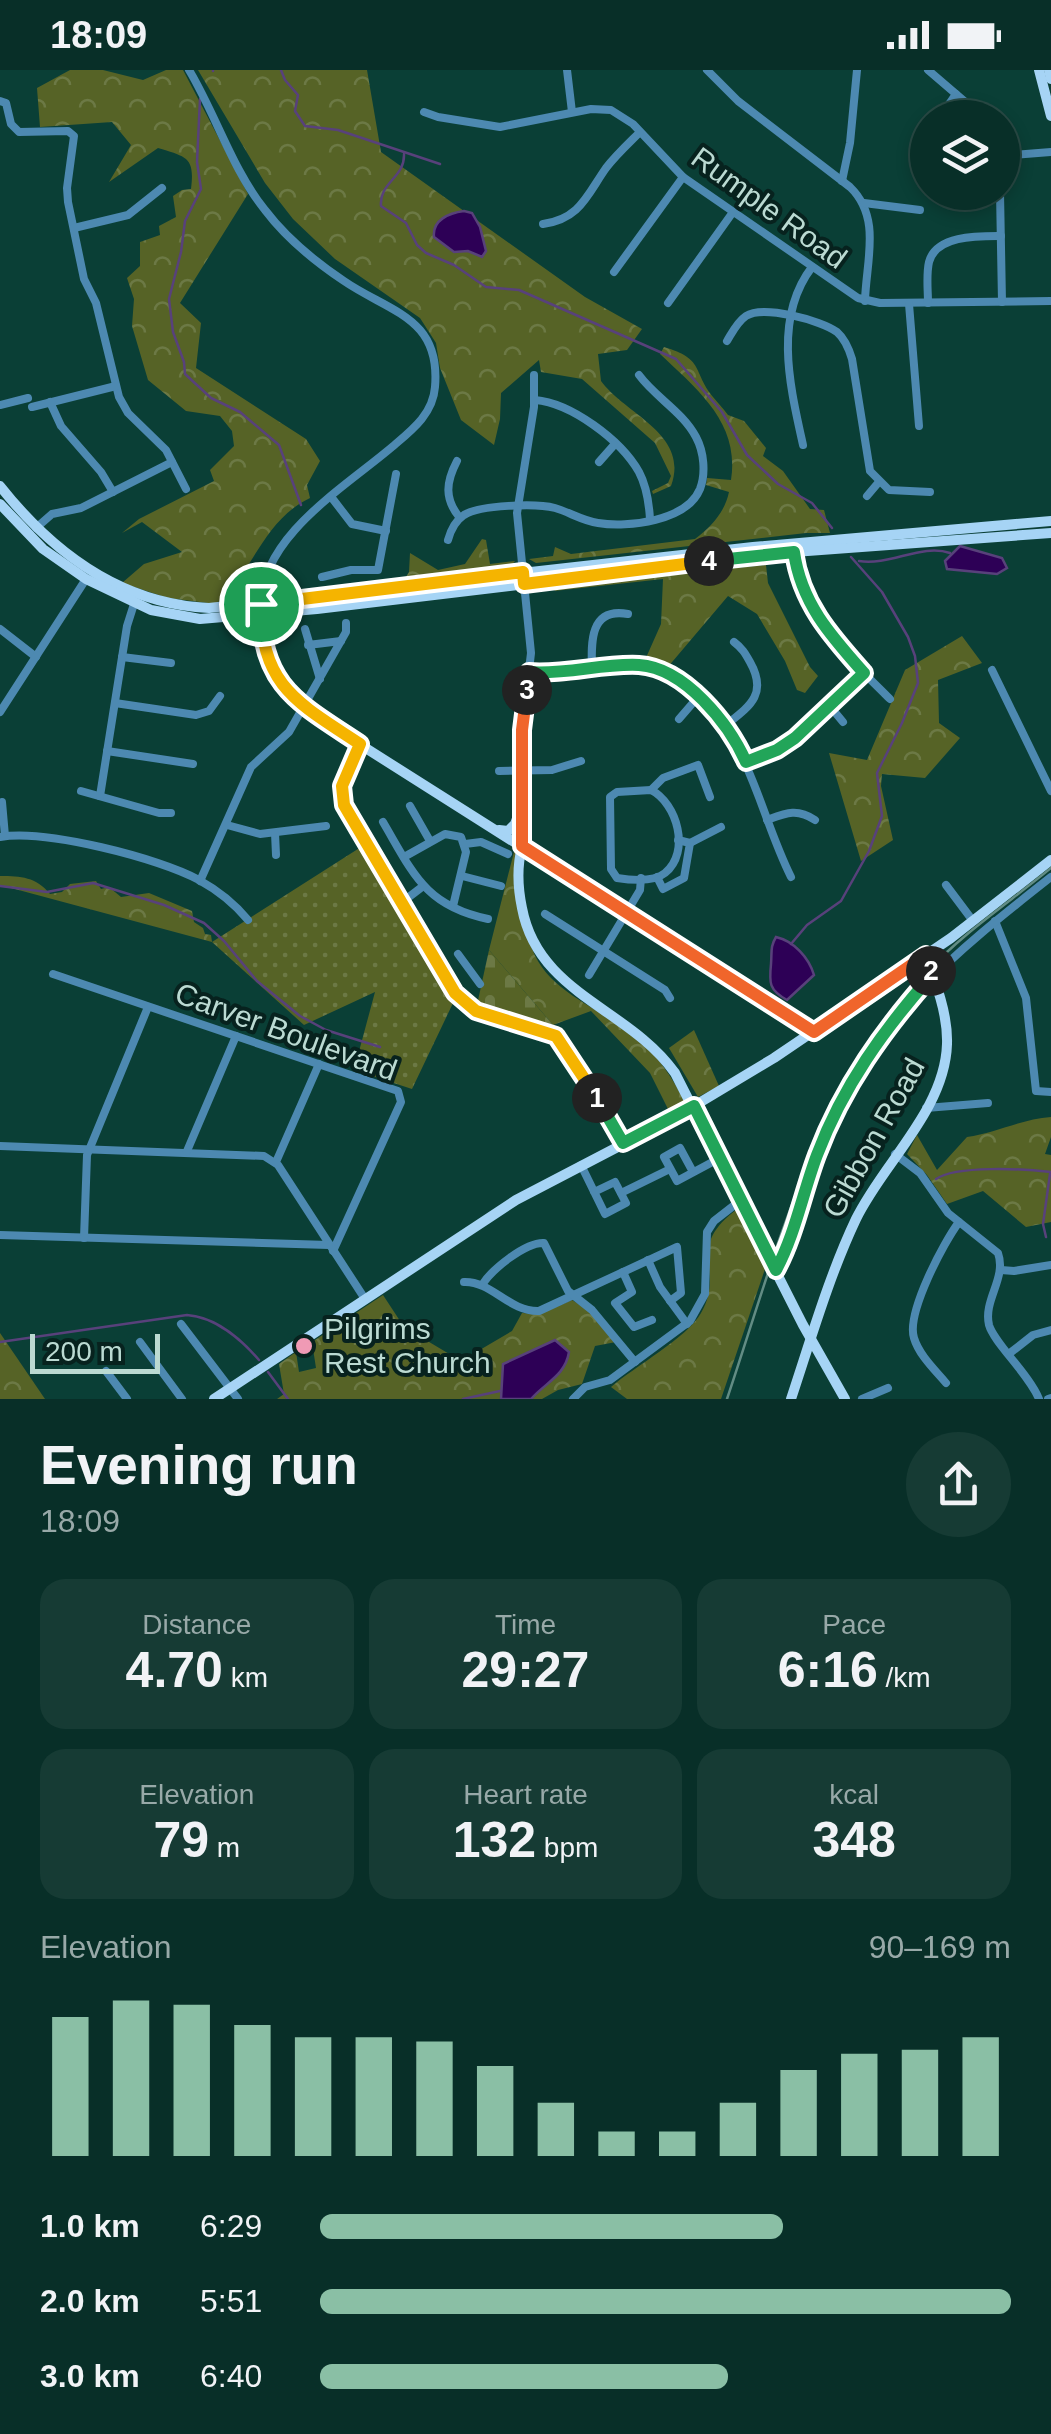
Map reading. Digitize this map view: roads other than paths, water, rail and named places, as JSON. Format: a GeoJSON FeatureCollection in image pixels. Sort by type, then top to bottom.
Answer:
{"type":"FeatureCollection","features":[{"type":"Feature","properties":{"kind":"main road"},"geometry":{"type":"LineString","coordinates":[[1040,70],[1051,116]]}},
{"type":"Feature","properties":{"kind":"main road"},"geometry":{"type":"LineString","coordinates":[[1049,70],[1051,79]]}},
{"type":"Feature","properties":{"kind":"main road"},"geometry":{"type":"LineString","coordinates":[[0,486],[36,528],[101,577],[158,602],[261,610]]}},
{"type":"Feature","properties":{"kind":"main road"},"geometry":{"type":"LineString","coordinates":[[0,504],[43,549],[86,580],[134,604],[184,618],[753,547],[1051,522]]}},
{"type":"Feature","properties":{"kind":"main road"},"geometry":{"type":"LineString","coordinates":[[524,578],[1051,532]]}},
{"type":"Feature","properties":{"kind":"main road"},"geometry":{"type":"LineString","coordinates":[[261,610],[264,648],[272,672],[304,709],[360,744],[465,825],[510,830],[522,805]]}},
{"type":"Feature","properties":{"kind":"main road"},"geometry":{"type":"LineString","coordinates":[[492,827],[814,1032]]}},
{"type":"Feature","properties":{"kind":"main road"},"geometry":{"type":"LineString","coordinates":[[522,846],[530,922],[552,962],[574,984],[647,1032],[674,1064],[694,1106]]}},
{"type":"Feature","properties":{"kind":"main road"},"geometry":{"type":"LineString","coordinates":[[522,846],[520,894],[525,924],[538,953],[571,989],[627,1024],[656,1049],[694,1106],[811,1340],[845,1399]]}},
{"type":"Feature","properties":{"kind":"main road"},"geometry":{"type":"LineString","coordinates":[[525,872],[538,857]]}},
{"type":"Feature","properties":{"kind":"main road"},"geometry":{"type":"LineString","coordinates":[[214,1399],[504,1208],[694,1106],[814,1032],[973,921],[1051,860]]}},
{"type":"Feature","properties":{"kind":"main road","name":"Gibbon Road"},"geometry":{"type":"LineString","coordinates":[[792,1399],[854,1223],[926,1108],[942,1074],[947,1044],[945,1019],[926,955]]}},
{"type":"Feature","properties":{"kind":"main road"},"geometry":{"type":"LineString","coordinates":[[758,997],[799,1027],[798,1042]]}},
{"type":"Feature","properties":{"kind":"street"},"geometry":{"type":"LineString","coordinates":[[189,70],[263,208],[313,260],[412,320],[426,337],[435,361],[435,392],[421,422],[279,547],[263,578],[261,610]]}},
{"type":"Feature","properties":{"kind":"street"},"geometry":{"type":"LineString","coordinates":[[567,70],[572,112]]}},
{"type":"Feature","properties":{"kind":"street"},"geometry":{"type":"LineString","coordinates":[[707,70],[738,101],[842,181],[864,203],[870,228],[865,301]]}},
{"type":"Feature","properties":{"kind":"street"},"geometry":{"type":"LineString","coordinates":[[842,181],[857,70]]}},
{"type":"Feature","properties":{"kind":"street"},"geometry":{"type":"LineString","coordinates":[[928,70],[963,100]]}},
{"type":"Feature","properties":{"kind":"street"},"geometry":{"type":"LineString","coordinates":[[952,100],[956,94]]}},
{"type":"Feature","properties":{"kind":"street"},"geometry":{"type":"LineString","coordinates":[[0,100],[6,103],[12,126],[19,132],[68,130],[73,134],[66,188],[84,279],[96,303],[122,406],[161,444],[186,488]]}},
{"type":"Feature","properties":{"kind":"street","name":"Rumple Road"},"geometry":{"type":"LineString","coordinates":[[424,112],[500,127],[572,112],[611,110],[627,118],[682,177],[865,301],[1051,301]]}},
{"type":"Feature","properties":{"kind":"street"},"geometry":{"type":"LineString","coordinates":[[543,224],[564,218],[584,204],[607,167],[640,132]]}},
{"type":"Feature","properties":{"kind":"street"},"geometry":{"type":"LineString","coordinates":[[1020,155],[1051,152]]}},
{"type":"Feature","properties":{"kind":"street"},"geometry":{"type":"LineString","coordinates":[[614,272],[682,177]]}},
{"type":"Feature","properties":{"kind":"street"},"geometry":{"type":"LineString","coordinates":[[74,228],[128,215],[162,188]]}},
{"type":"Feature","properties":{"kind":"street"},"geometry":{"type":"LineString","coordinates":[[864,203],[910,209]]}},
{"type":"Feature","properties":{"kind":"street"},"geometry":{"type":"LineString","coordinates":[[1000,210],[1002,302]]}},
{"type":"Feature","properties":{"kind":"street"},"geometry":{"type":"LineString","coordinates":[[668,303],[734,212]]}},
{"type":"Feature","properties":{"kind":"street"},"geometry":{"type":"LineString","coordinates":[[928,303],[928,264],[932,255],[942,246],[961,239],[1000,236]]}},
{"type":"Feature","properties":{"kind":"street"},"geometry":{"type":"LineString","coordinates":[[803,445],[787,336],[789,315],[801,282],[812,267]]}},
{"type":"Feature","properties":{"kind":"street"},"geometry":{"type":"LineString","coordinates":[[909,304],[919,426]]}},
{"type":"Feature","properties":{"kind":"street"},"geometry":{"type":"LineString","coordinates":[[727,342],[743,318],[752,313],[789,315],[826,326],[846,343],[852,360],[867,463],[878,482],[895,491],[930,492]]}},
{"type":"Feature","properties":{"kind":"street"},"geometry":{"type":"LineString","coordinates":[[522,846],[523,717],[530,639],[517,507],[535,400],[534,375]]}},
{"type":"Feature","properties":{"kind":"street"},"geometry":{"type":"LineString","coordinates":[[448,540],[460,518],[475,510],[553,508],[602,524],[669,517],[691,504],[700,488],[703,462],[698,442],[690,428],[639,375]]}},
{"type":"Feature","properties":{"kind":"street"},"geometry":{"type":"LineString","coordinates":[[0,405],[50,402],[116,386]]}},
{"type":"Feature","properties":{"kind":"street"},"geometry":{"type":"LineString","coordinates":[[535,400],[573,410],[614,444],[638,471],[646,488],[650,520]]}},
{"type":"Feature","properties":{"kind":"street"},"geometry":{"type":"LineString","coordinates":[[50,402],[72,442],[101,472],[113,492]]}},
{"type":"Feature","properties":{"kind":"street"},"geometry":{"type":"LineString","coordinates":[[599,462],[614,444]]}},
{"type":"Feature","properties":{"kind":"street"},"geometry":{"type":"LineString","coordinates":[[36,528],[52,514],[81,508],[172,462]]}},
{"type":"Feature","properties":{"kind":"street"},"geometry":{"type":"LineString","coordinates":[[457,462],[447,487],[450,503],[460,518]]}},
{"type":"Feature","properties":{"kind":"street"},"geometry":{"type":"LineString","coordinates":[[322,577],[351,570],[378,570],[396,474]]}},
{"type":"Feature","properties":{"kind":"street"},"geometry":{"type":"LineString","coordinates":[[867,496],[878,482]]}},
{"type":"Feature","properties":{"kind":"street"},"geometry":{"type":"LineString","coordinates":[[332,498],[352,524],[386,531]]}},
{"type":"Feature","properties":{"kind":"street"},"geometry":{"type":"LineString","coordinates":[[794,552],[802,589],[812,610],[890,699]]}},
{"type":"Feature","properties":{"kind":"street"},"geometry":{"type":"LineString","coordinates":[[0,712],[86,580]]}},
{"type":"Feature","properties":{"kind":"street"},"geometry":{"type":"LineString","coordinates":[[100,796],[134,604]]}},
{"type":"Feature","properties":{"kind":"street"},"geometry":{"type":"LineString","coordinates":[[592,669],[596,624],[612,613],[628,614]]}},
{"type":"Feature","properties":{"kind":"street"},"geometry":{"type":"LineString","coordinates":[[200,881],[251,767],[285,738],[341,641],[346,623]]}},
{"type":"Feature","properties":{"kind":"street"},"geometry":{"type":"LineString","coordinates":[[0,629],[36,657]]}},
{"type":"Feature","properties":{"kind":"street"},"geometry":{"type":"LineString","coordinates":[[305,629],[320,679]]}},
{"type":"Feature","properties":{"kind":"street"},"geometry":{"type":"LineString","coordinates":[[308,645],[341,641]]}},
{"type":"Feature","properties":{"kind":"street"},"geometry":{"type":"LineString","coordinates":[[726,726],[750,704],[758,687],[756,673],[743,649],[734,642]]}},
{"type":"Feature","properties":{"kind":"street"},"geometry":{"type":"LineString","coordinates":[[122,657],[171,663]]}},
{"type":"Feature","properties":{"kind":"street"},"geometry":{"type":"LineString","coordinates":[[529,672],[636,665],[674,678],[698,696],[726,726],[746,762],[790,877]]}},
{"type":"Feature","properties":{"kind":"street"},"geometry":{"type":"LineString","coordinates":[[992,670],[1051,791]]}},
{"type":"Feature","properties":{"kind":"street"},"geometry":{"type":"LineString","coordinates":[[746,762],[786,744],[864,673]]}},
{"type":"Feature","properties":{"kind":"street"},"geometry":{"type":"LineString","coordinates":[[114,703],[196,715],[209,711],[220,696]]}},
{"type":"Feature","properties":{"kind":"street"},"geometry":{"type":"LineString","coordinates":[[679,720],[698,696]]}},
{"type":"Feature","properties":{"kind":"street"},"geometry":{"type":"LineString","coordinates":[[830,705],[843,722]]}},
{"type":"Feature","properties":{"kind":"street"},"geometry":{"type":"LineString","coordinates":[[360,744],[344,780],[342,799],[448,983],[473,1010],[542,1029],[561,1040],[623,1143]]}},
{"type":"Feature","properties":{"kind":"street"},"geometry":{"type":"LineString","coordinates":[[107,751],[193,764]]}},
{"type":"Feature","properties":{"kind":"street"},"geometry":{"type":"LineString","coordinates":[[499,771],[552,770],[581,761]]}},
{"type":"Feature","properties":{"kind":"street"},"geometry":{"type":"LineString","coordinates":[[651,790],[672,810],[678,840],[672,864],[657,877],[621,879],[612,873],[609,800],[617,792],[651,790],[663,778],[698,765],[710,797]]}},
{"type":"Feature","properties":{"kind":"street"},"geometry":{"type":"LineString","coordinates":[[82,791],[159,814],[170,813]]}},
{"type":"Feature","properties":{"kind":"street"},"geometry":{"type":"LineString","coordinates":[[2,802],[2,837],[40,837],[169,868],[227,897],[248,920]]}},
{"type":"Feature","properties":{"kind":"street"},"geometry":{"type":"LineString","coordinates":[[410,806],[430,841]]}},
{"type":"Feature","properties":{"kind":"street"},"geometry":{"type":"LineString","coordinates":[[767,820],[792,812],[815,820]]}},
{"type":"Feature","properties":{"kind":"street"},"geometry":{"type":"LineString","coordinates":[[383,822],[422,887],[453,906],[488,920]]}},
{"type":"Feature","properties":{"kind":"street"},"geometry":{"type":"LineString","coordinates":[[227,824],[252,834],[326,826]]}},
{"type":"Feature","properties":{"kind":"street"},"geometry":{"type":"LineString","coordinates":[[404,856],[465,825],[462,876],[453,906]]}},
{"type":"Feature","properties":{"kind":"street"},"geometry":{"type":"LineString","coordinates":[[678,840],[690,843],[720,827]]}},
{"type":"Feature","properties":{"kind":"street"},"geometry":{"type":"LineString","coordinates":[[275,833],[276,856]]}},
{"type":"Feature","properties":{"kind":"street"},"geometry":{"type":"LineString","coordinates":[[465,844],[481,842],[508,854]]}},
{"type":"Feature","properties":{"kind":"street"},"geometry":{"type":"LineString","coordinates":[[657,877],[663,889],[684,878],[690,843]]}},
{"type":"Feature","properties":{"kind":"street"},"geometry":{"type":"LineString","coordinates":[[462,876],[501,886]]}},
{"type":"Feature","properties":{"kind":"street"},"geometry":{"type":"LineString","coordinates":[[776,1270],[818,1154],[845,1095],[879,1039],[932,975],[1051,877]]}},
{"type":"Feature","properties":{"kind":"street"},"geometry":{"type":"LineString","coordinates":[[589,975],[640,890],[641,878]]}},
{"type":"Feature","properties":{"kind":"street"},"geometry":{"type":"LineString","coordinates":[[946,885],[973,921]]}},
{"type":"Feature","properties":{"kind":"street"},"geometry":{"type":"LineString","coordinates":[[401,903],[422,887]]}},
{"type":"Feature","properties":{"kind":"street"},"geometry":{"type":"LineString","coordinates":[[545,914],[664,990],[670,998]]}},
{"type":"Feature","properties":{"kind":"street"},"geometry":{"type":"LineString","coordinates":[[996,921],[1026,998],[1036,1093],[1051,1092]]}},
{"type":"Feature","properties":{"kind":"street"},"geometry":{"type":"LineString","coordinates":[[458,954],[480,984]]}},
{"type":"Feature","properties":{"kind":"street"},"geometry":{"type":"LineString","coordinates":[[448,983],[469,971]]}},
{"type":"Feature","properties":{"kind":"street","name":"Carver Boulevard"},"geometry":{"type":"LineString","coordinates":[[53,974],[396,1090],[401,1099],[331,1248]]}},
{"type":"Feature","properties":{"kind":"street"},"geometry":{"type":"LineString","coordinates":[[84,1238],[89,1148],[148,1007]]}},
{"type":"Feature","properties":{"kind":"street"},"geometry":{"type":"LineString","coordinates":[[187,1152],[236,1036]]}},
{"type":"Feature","properties":{"kind":"street"},"geometry":{"type":"LineString","coordinates":[[276,1162],[318,1064]]}},
{"type":"Feature","properties":{"kind":"street"},"geometry":{"type":"LineString","coordinates":[[926,1108],[988,1103]]}},
{"type":"Feature","properties":{"kind":"street"},"geometry":{"type":"LineString","coordinates":[[0,1146],[255,1153],[276,1162],[366,1299]]}},
{"type":"Feature","properties":{"kind":"street"},"geometry":{"type":"LineString","coordinates":[[693,1172],[680,1148],[664,1156],[676,1181],[720,1158]]}},
{"type":"Feature","properties":{"kind":"street"},"geometry":{"type":"LineString","coordinates":[[895,1154],[920,1173],[948,1213],[994,1247],[1001,1270],[988,1322],[1040,1399]]}},
{"type":"Feature","properties":{"kind":"street"},"geometry":{"type":"LineString","coordinates":[[580,1165],[605,1214],[626,1203],[616,1182],[594,1192]]}},
{"type":"Feature","properties":{"kind":"street"},"geometry":{"type":"LineString","coordinates":[[622,1194],[670,1169]]}},
{"type":"Feature","properties":{"kind":"street"},"geometry":{"type":"LineString","coordinates":[[573,1399],[585,1387],[607,1382],[687,1324],[698,1311],[705,1294],[707,1232],[714,1221],[741,1200]]}},
{"type":"Feature","properties":{"kind":"street"},"geometry":{"type":"LineString","coordinates":[[946,1383],[926,1359],[913,1330],[931,1274],[960,1222]]}},
{"type":"Feature","properties":{"kind":"street"},"geometry":{"type":"LineString","coordinates":[[0,1235],[331,1248]]}},
{"type":"Feature","properties":{"kind":"street"},"geometry":{"type":"LineString","coordinates":[[482,1285],[491,1273],[540,1242],[546,1245],[574,1297],[592,1310],[635,1362]]}},
{"type":"Feature","properties":{"kind":"street"},"geometry":{"type":"LineString","coordinates":[[464,1282],[482,1285],[526,1311],[543,1310],[677,1247],[682,1286],[670,1301]]}},
{"type":"Feature","properties":{"kind":"street"},"geometry":{"type":"LineString","coordinates":[[648,1260],[687,1324]]}},
{"type":"Feature","properties":{"kind":"street"},"geometry":{"type":"LineString","coordinates":[[1001,1270],[1051,1265]]}},
{"type":"Feature","properties":{"kind":"street"},"geometry":{"type":"LineString","coordinates":[[623,1272],[632,1292],[615,1303],[634,1327],[652,1320]]}},
{"type":"Feature","properties":{"kind":"street"},"geometry":{"type":"LineString","coordinates":[[180,1324],[238,1399]]}},
{"type":"Feature","properties":{"kind":"street"},"geometry":{"type":"LineString","coordinates":[[1010,1354],[1034,1335],[1051,1330]]}},
{"type":"Feature","properties":{"kind":"street"},"geometry":{"type":"LineString","coordinates":[[140,1342],[182,1399]]}},
{"type":"Feature","properties":{"kind":"street"},"geometry":{"type":"LineString","coordinates":[[106,1370],[127,1399]]}},
{"type":"Feature","properties":{"kind":"street"},"geometry":{"type":"LineString","coordinates":[[862,1399],[888,1388]]}},
{"type":"Feature","properties":{"kind":"waterway"},"geometry":{"type":"LineString","coordinates":[[281,70],[298,95],[295,111],[305,126],[338,130],[440,164]]}},
{"type":"Feature","properties":{"kind":"waterway"},"geometry":{"type":"LineString","coordinates":[[200,99],[197,162],[201,189],[185,221],[169,299],[173,332],[185,374],[211,398],[240,412],[279,445],[301,505]]}},
{"type":"Feature","properties":{"kind":"waterway"},"geometry":{"type":"LineString","coordinates":[[404,154],[401,169],[384,191],[381,206],[406,223],[417,245],[426,253],[454,265],[486,287],[519,290],[676,359],[722,412],[747,455],[778,484],[812,503],[832,528]]}},
{"type":"Feature","properties":{"kind":"waterway"},"geometry":{"type":"LineString","coordinates":[[859,561],[928,551],[950,553]]}},
{"type":"Feature","properties":{"kind":"waterway"},"geometry":{"type":"LineString","coordinates":[[791,944],[807,925],[841,901],[869,851],[882,816],[877,773],[918,683],[908,637],[882,592],[851,557]]}},
{"type":"Feature","properties":{"kind":"waterway"},"geometry":{"type":"LineString","coordinates":[[0,886],[47,892],[93,883],[164,905],[204,923],[257,981],[300,1016],[326,1030],[380,1047]]}},
{"type":"Feature","properties":{"kind":"waterway"},"geometry":{"type":"LineString","coordinates":[[936,1179],[974,1170],[1051,1172]]}},
{"type":"Feature","properties":{"kind":"waterway"},"geometry":{"type":"LineString","coordinates":[[1046,1237],[1043,1224],[1050,1174]]}},
{"type":"Feature","properties":{"kind":"waterway"},"geometry":{"type":"LineString","coordinates":[[0,1342],[187,1315],[227,1330],[259,1360]]}},
{"type":"Feature","properties":{"kind":"waterway"},"geometry":{"type":"LineString","coordinates":[[268,1372],[288,1399]]}},
{"type":"Feature","properties":{"kind":"waterway"},"geometry":{"type":"LineString","coordinates":[[463,1399],[500,1391]]}},
{"type":"Feature","properties":{"kind":"railway"},"geometry":{"type":"LineString","coordinates":[[727,1399],[804,1173],[856,1068],[889,1018],[929,970],[972,930],[1051,868]]}},
{"type":"Feature","properties":{"kind":"place","name":"Pilgrims Rest Church"},"geometry":{"type":"Point","coordinates":[304,1346]}}]}
